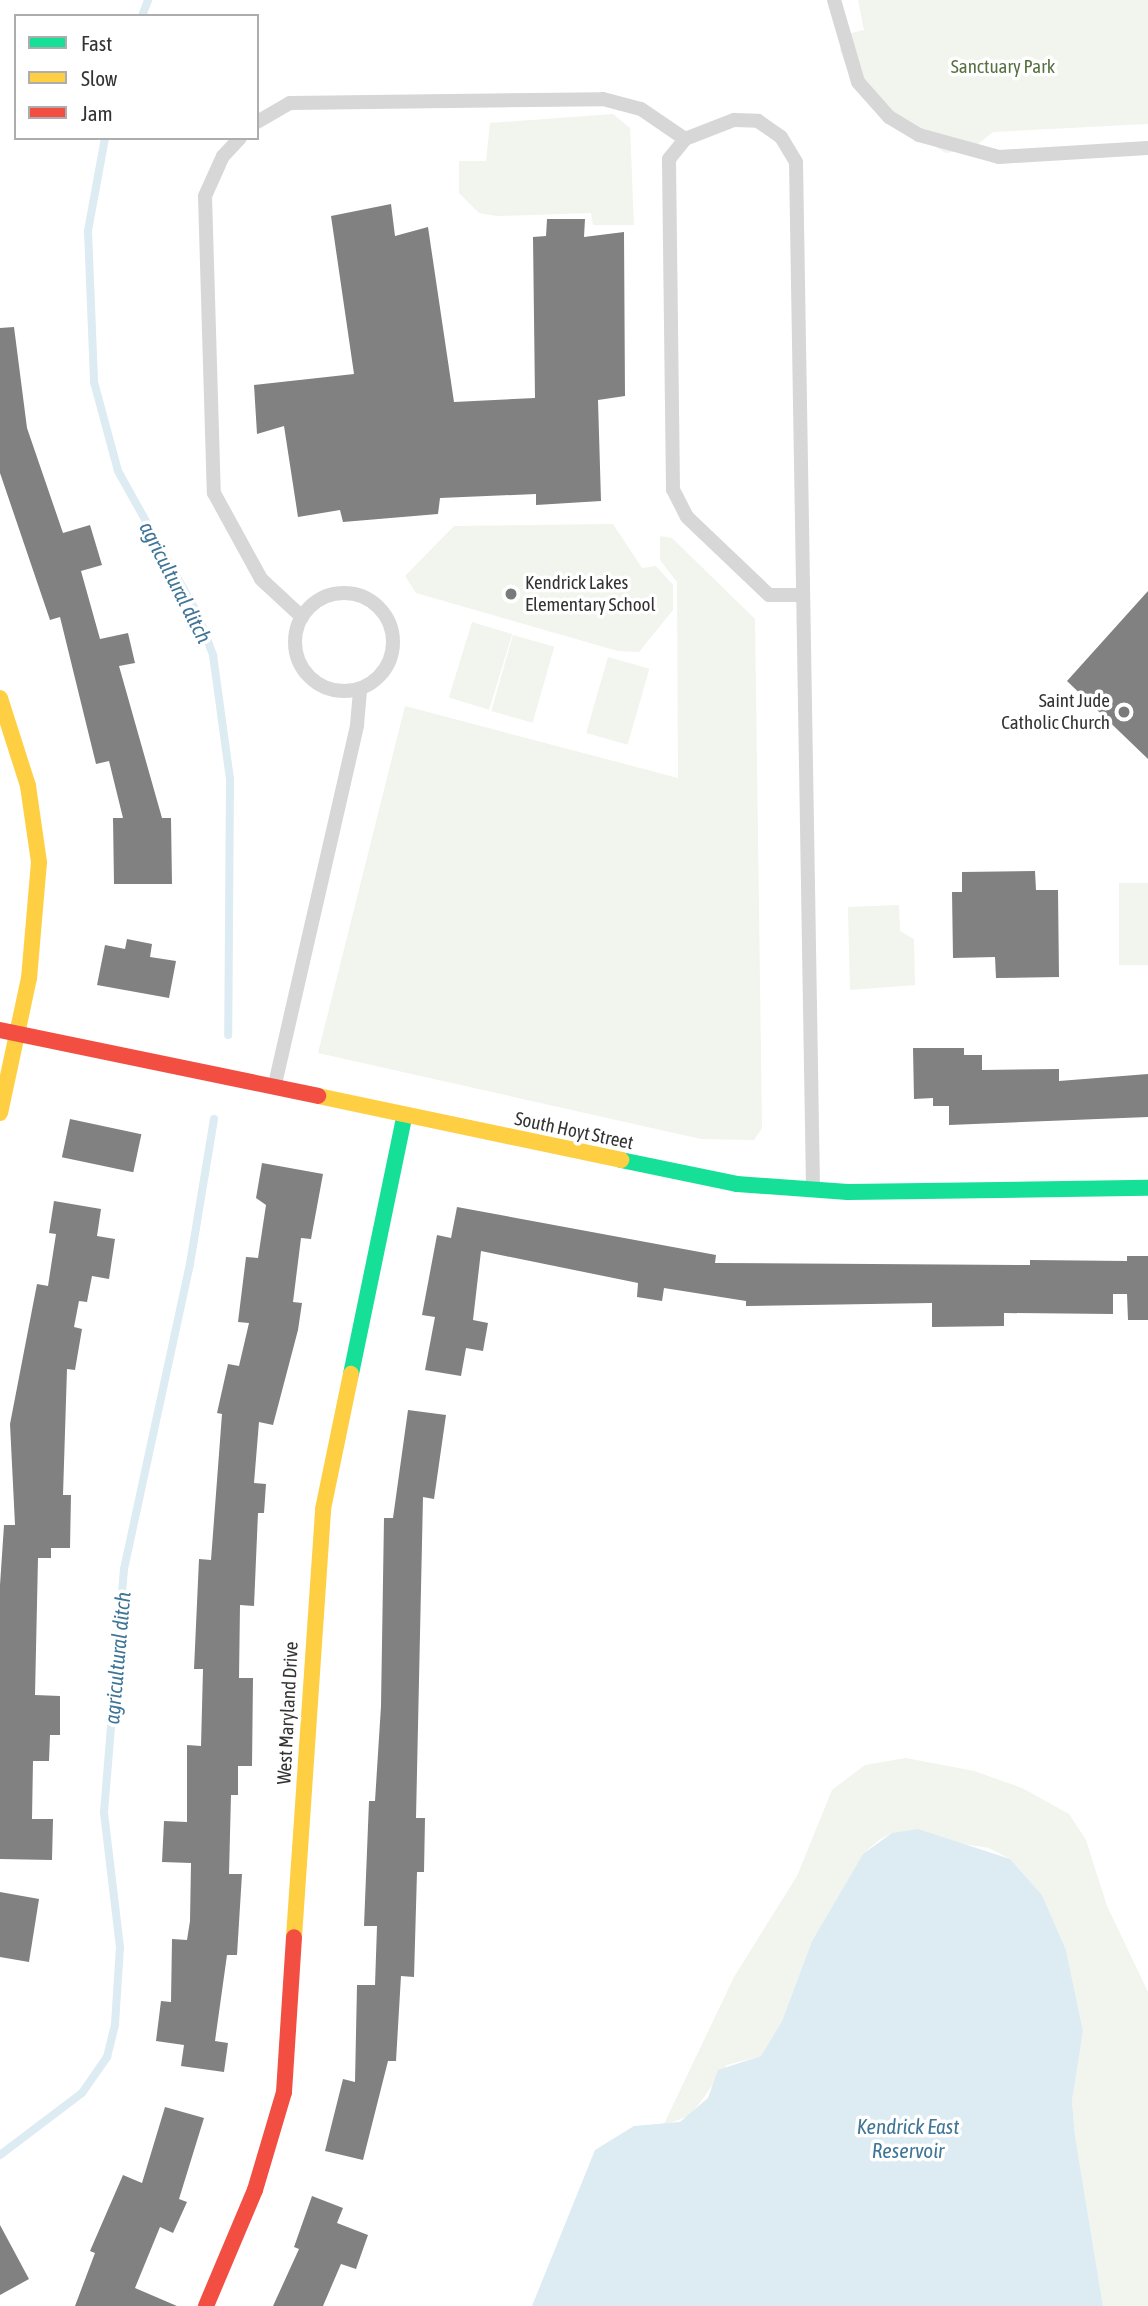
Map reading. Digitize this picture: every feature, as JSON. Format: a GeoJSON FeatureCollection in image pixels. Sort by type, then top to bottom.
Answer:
{"type":"FeatureCollection","features":[{"type":"Feature","properties":{"kind":"street"},"geometry":{"type":"LineString","coordinates":[[0,698],[28,786],[39,862],[35,935],[18,1034],[0,1113]]}},
{"type":"Feature","properties":{"kind":"street","name":"South Hoyt Street"},"geometry":{"type":"LineString","coordinates":[[0,1030],[687,1176],[813,1191],[1148,1188]]}},
{"type":"Feature","properties":{"kind":"street","name":"West Maryland Drive"},"geometry":{"type":"LineString","coordinates":[[206,2306],[262,2171],[284,2092],[323,1509],[404,1117]]}},
{"type":"Feature","properties":{"kind":"lane"},"geometry":{"type":"LineString","coordinates":[[834,0],[858,82],[889,117],[919,135],[999,157],[1148,148]]}},
{"type":"Feature","properties":{"kind":"lane"},"geometry":{"type":"LineString","coordinates":[[259,121],[290,103],[603,99],[641,109],[685,139]]}},
{"type":"Feature","properties":{"kind":"lane"},"geometry":{"type":"LineString","coordinates":[[803,595],[769,595],[687,517],[673,489],[669,159],[685,139],[709,125],[758,121],[781,137],[796,162],[813,1191]]}},
{"type":"Feature","properties":{"kind":"lane"},"geometry":{"type":"LineString","coordinates":[[238,140],[223,156],[205,196],[214,493],[261,579],[302,617]]}},
{"type":"Feature","properties":{"kind":"lane"},"geometry":{"type":"LineString","coordinates":[[337,593],[361,597],[381,610],[389,624],[391,655],[385,670],[360,689],[328,689],[303,670],[295,638],[302,617],[321,598],[337,593]]}},
{"type":"Feature","properties":{"kind":"lane"},"geometry":{"type":"LineString","coordinates":[[274,1089],[357,725],[360,689]]}},
{"type":"Feature","properties":{"kind":"green space","name":"Sanctuary Park"},"geometry":{"type":"Polygon","coordinates":[[[858,0],[1148,0],[1148,124],[993,132],[972,149],[946,153],[883,117],[853,83],[840,50],[843,35],[864,30],[858,0]]]}},
{"type":"Feature","properties":{"kind":"green space"},"geometry":{"type":"Polygon","coordinates":[[[613,114],[630,128],[634,225],[593,225],[591,213],[497,216],[479,213],[459,193],[459,161],[486,161],[490,123],[613,114]]]}},
{"type":"Feature","properties":{"kind":"green space"},"geometry":{"type":"Polygon","coordinates":[[[613,524],[642,568],[656,566],[673,585],[673,610],[639,652],[618,651],[416,593],[405,576],[454,526],[613,524]]]}},
{"type":"Feature","properties":{"kind":"green space"},"geometry":{"type":"Polygon","coordinates":[[[660,536],[672,538],[755,619],[762,1128],[754,1140],[701,1139],[318,1053],[405,706],[678,778],[677,582],[660,560],[660,536]]]}},
{"type":"Feature","properties":{"kind":"green space"},"geometry":{"type":"Polygon","coordinates":[[[472,622],[512,634],[489,710],[449,698],[472,622]]]}},
{"type":"Feature","properties":{"kind":"green space"},"geometry":{"type":"Polygon","coordinates":[[[513,635],[554,647],[533,723],[491,711],[513,635]]]}},
{"type":"Feature","properties":{"kind":"green space"},"geometry":{"type":"Polygon","coordinates":[[[608,657],[649,669],[628,745],[586,733],[608,657]]]}},
{"type":"Feature","properties":{"kind":"green space"},"geometry":{"type":"Polygon","coordinates":[[[1119,883],[1148,883],[1148,965],[1119,965],[1119,883]]]}},
{"type":"Feature","properties":{"kind":"green space"},"geometry":{"type":"Polygon","coordinates":[[[899,905],[900,931],[914,939],[915,985],[850,990],[848,907],[899,905]]]}},
{"type":"Feature","properties":{"kind":"green space"},"geometry":{"type":"Polygon","coordinates":[[[906,1758],[974,1771],[1022,1788],[1069,1814],[1086,1840],[1107,1906],[1148,1992],[1148,2306],[1103,2306],[1075,2136],[1072,2101],[1083,2031],[1066,1950],[1042,1895],[1010,1859],[989,1848],[892,1833],[879,1840],[863,1854],[812,1941],[782,2021],[761,2056],[727,2065],[691,2115],[663,2126],[734,1977],[797,1876],[832,1790],[865,1765],[906,1758]]]}},
{"type":"Feature","properties":{"kind":"water","name":"Kendrick East Reservoir"},"geometry":{"type":"Polygon","coordinates":[[[918,1829],[1010,1859],[1042,1895],[1066,1950],[1083,2031],[1072,2101],[1075,2136],[1103,2306],[532,2306],[595,2150],[634,2126],[680,2122],[708,2098],[718,2070],[761,2056],[782,2021],[812,1941],[863,1854],[892,1833],[918,1829]]]}},
{"type":"Feature","properties":{"kind":"building"},"geometry":{"type":"Polygon","coordinates":[[[391,204],[395,236],[428,227],[454,402],[535,398],[533,237],[546,236],[547,219],[585,219],[584,237],[624,232],[625,396],[598,400],[601,501],[536,505],[536,494],[440,498],[438,514],[343,522],[340,510],[298,517],[284,426],[257,434],[254,385],[354,374],[331,216],[391,204]]]}},
{"type":"Feature","properties":{"kind":"building"},"geometry":{"type":"Polygon","coordinates":[[[14,327],[27,428],[63,533],[90,525],[102,565],[81,571],[100,639],[128,633],[135,663],[119,666],[162,818],[171,818],[172,884],[114,884],[113,818],[123,818],[109,761],[96,764],[60,617],[50,620],[0,473],[0,328],[14,327]]]}},
{"type":"Feature","properties":{"kind":"building","name":"Saint Jude Catholic Church"},"geometry":{"type":"Polygon","coordinates":[[[1148,591],[1148,759],[1067,681],[1148,591]]]}},
{"type":"Feature","properties":{"kind":"building"},"geometry":{"type":"Polygon","coordinates":[[[1035,871],[1036,890],[1058,890],[1059,977],[996,978],[995,957],[953,958],[952,892],[962,892],[962,872],[1035,871]]]}},
{"type":"Feature","properties":{"kind":"building"},"geometry":{"type":"Polygon","coordinates":[[[127,939],[152,944],[150,957],[176,961],[169,998],[97,985],[105,945],[125,949],[127,939]]]}},
{"type":"Feature","properties":{"kind":"building"},"geometry":{"type":"Polygon","coordinates":[[[913,1048],[964,1048],[964,1055],[982,1055],[982,1070],[1059,1069],[1059,1081],[1148,1074],[1148,1117],[949,1125],[949,1106],[933,1106],[933,1098],[914,1099],[913,1048]]]}},
{"type":"Feature","properties":{"kind":"building"},"geometry":{"type":"Polygon","coordinates":[[[70,1119],[141,1134],[133,1172],[62,1157],[70,1119]]]}},
{"type":"Feature","properties":{"kind":"building"},"geometry":{"type":"Polygon","coordinates":[[[262,1163],[323,1174],[311,1239],[301,1238],[293,1302],[302,1303],[298,1330],[273,1425],[259,1422],[254,1483],[266,1484],[264,1513],[258,1513],[254,1606],[240,1605],[239,1678],[253,1678],[252,1766],[238,1766],[238,1795],[231,1795],[229,1874],[242,1874],[237,1955],[227,1955],[215,2041],[228,2043],[224,2072],[181,2066],[184,2045],[156,2041],[161,2001],[171,2002],[172,1939],[187,1940],[190,1921],[191,1863],[162,1862],[164,1821],[187,1822],[187,1745],[201,1746],[203,1669],[194,1669],[199,1559],[211,1560],[222,1414],[217,1413],[228,1364],[239,1366],[249,1323],[238,1322],[246,1257],[258,1258],[266,1205],[256,1198],[262,1163]]]}},
{"type":"Feature","properties":{"kind":"building"},"geometry":{"type":"Polygon","coordinates":[[[54,1201],[101,1209],[97,1236],[115,1239],[109,1279],[92,1276],[87,1302],[79,1301],[74,1327],[82,1329],[75,1370],[67,1369],[63,1495],[71,1495],[70,1548],[51,1548],[51,1558],[38,1558],[35,1695],[60,1696],[60,1735],[50,1735],[49,1761],[33,1761],[32,1819],[53,1819],[52,1860],[0,1859],[0,1585],[4,1525],[15,1525],[10,1424],[37,1284],[48,1286],[56,1234],[49,1233],[54,1201]]]}},
{"type":"Feature","properties":{"kind":"building"},"geometry":{"type":"Polygon","coordinates":[[[457,1207],[716,1255],[715,1263],[1030,1265],[1030,1260],[1127,1261],[1127,1256],[1148,1256],[1148,1320],[1128,1320],[1127,1294],[1113,1294],[1113,1314],[1004,1313],[1004,1326],[932,1327],[932,1303],[746,1306],[746,1301],[664,1288],[662,1301],[637,1297],[638,1283],[481,1251],[473,1320],[488,1323],[483,1351],[466,1348],[461,1376],[425,1370],[435,1317],[422,1315],[437,1235],[451,1238],[457,1207]]]}},
{"type":"Feature","properties":{"kind":"building"},"geometry":{"type":"Polygon","coordinates":[[[408,1410],[446,1415],[434,1499],[423,1497],[416,1818],[425,1818],[424,1872],[417,1872],[414,1977],[401,1976],[396,2061],[388,2061],[363,2160],[325,2151],[343,2079],[355,2082],[357,1985],[375,1985],[377,1926],[364,1926],[369,1801],[375,1801],[381,1706],[384,1518],[393,1518],[408,1410]]]}},
{"type":"Feature","properties":{"kind":"building"},"geometry":{"type":"Polygon","coordinates":[[[0,1892],[39,1899],[29,1962],[0,1957],[0,1892]]]}},
{"type":"Feature","properties":{"kind":"building"},"geometry":{"type":"Polygon","coordinates":[[[165,2107],[204,2118],[179,2199],[187,2202],[173,2233],[160,2227],[135,2288],[177,2306],[75,2306],[95,2253],[90,2251],[123,2175],[142,2183],[165,2107]]]}},
{"type":"Feature","properties":{"kind":"building"},"geometry":{"type":"Polygon","coordinates":[[[312,2196],[343,2208],[337,2223],[368,2235],[356,2269],[341,2264],[323,2306],[273,2306],[299,2249],[294,2247],[312,2196]]]}},
{"type":"Feature","properties":{"kind":"building"},"geometry":{"type":"Polygon","coordinates":[[[0,2225],[29,2279],[0,2295],[0,2225]]]}},
{"type":"Feature","properties":{"kind":"waterway","name":"agricultural ditch"},"geometry":{"type":"LineString","coordinates":[[143,14],[148,0]]}},
{"type":"Feature","properties":{"kind":"waterway","name":"agricultural ditch"},"geometry":{"type":"LineString","coordinates":[[105,140],[88,231],[94,382],[118,471],[198,615],[213,655],[230,779],[228,1035]]}},
{"type":"Feature","properties":{"kind":"waterway","name":"agricultural ditch"},"geometry":{"type":"LineString","coordinates":[[0,2155],[82,2093],[107,2057],[115,2024],[120,1947],[104,1812],[124,1569],[190,1264],[214,1119]]}},
{"type":"Feature","properties":{"kind":"traffic: fast"},"geometry":{"type":"LineString","coordinates":[[351,1374],[404,1117]]}},
{"type":"Feature","properties":{"kind":"traffic: fast"},"geometry":{"type":"LineString","coordinates":[[621,1160],[737,1184],[848,1192],[1148,1188]]}},
{"type":"Feature","properties":{"kind":"traffic: slow"},"geometry":{"type":"LineString","coordinates":[[0,698],[28,786],[39,862],[29,978],[0,1113]]}},
{"type":"Feature","properties":{"kind":"traffic: slow"},"geometry":{"type":"LineString","coordinates":[[318,1096],[621,1160]]}},
{"type":"Feature","properties":{"kind":"traffic: slow"},"geometry":{"type":"LineString","coordinates":[[294,1937],[323,1509],[351,1374]]}},
{"type":"Feature","properties":{"kind":"traffic: jam"},"geometry":{"type":"LineString","coordinates":[[0,1030],[318,1096]]}},
{"type":"Feature","properties":{"kind":"traffic: jam"},"geometry":{"type":"LineString","coordinates":[[206,2306],[255,2190],[284,2092],[294,1937]]}},
{"type":"Feature","properties":{"kind":"place","name":"Kendrick Lakes Elementary School"},"geometry":{"type":"Point","coordinates":[511,594]}},
{"type":"Feature","properties":{"kind":"place","name":"Saint Jude Catholic Church"},"geometry":{"type":"Point","coordinates":[1124,712]}}]}
